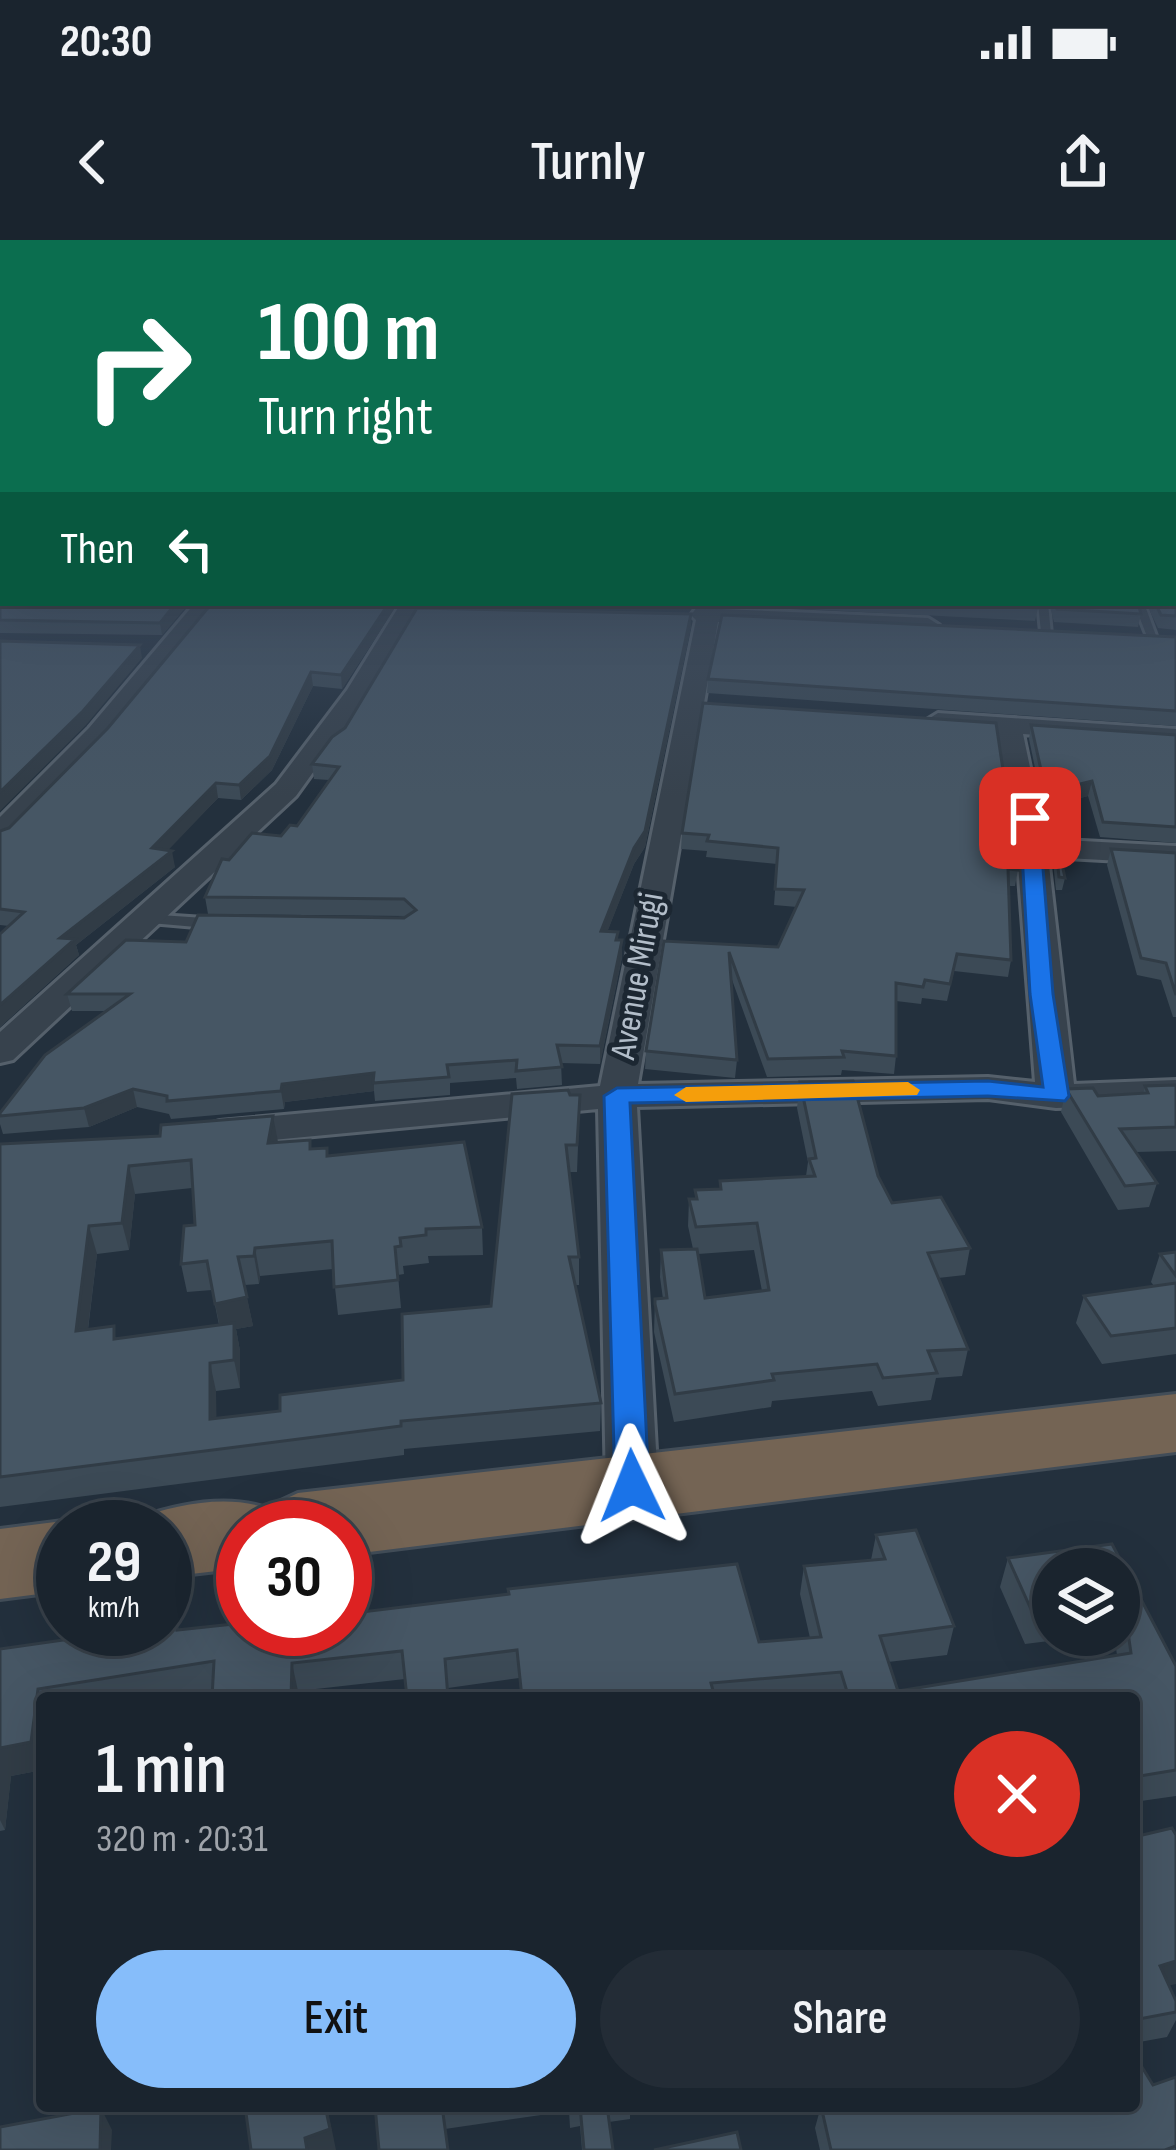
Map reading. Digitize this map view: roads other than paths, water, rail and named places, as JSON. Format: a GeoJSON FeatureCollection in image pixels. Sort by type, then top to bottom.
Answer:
{"type":"FeatureCollection","features":[{"type":"Feature","properties":{"kind":"highway"},"geometry":{"type":"LineString","coordinates":[[372,1518],[1176,1423]]}},
{"type":"Feature","properties":{"kind":"highway"},"geometry":{"type":"LineString","coordinates":[[0,1564],[36,1559]]}},
{"type":"Feature","properties":{"kind":"street"},"geometry":{"type":"LineString","coordinates":[[0,833],[98,734],[156,647],[191,617]]}},
{"type":"Feature","properties":{"kind":"street"},"geometry":{"type":"LineString","coordinates":[[0,1052],[294,781],[358,693],[403,617]]}},
{"type":"Feature","properties":{"kind":"street","name":"Avenue Mirugi"},"geometry":{"type":"LineString","coordinates":[[632,1486],[617,1096],[699,705],[709,617]]}},
{"type":"Feature","properties":{"kind":"street"},"geometry":{"type":"LineString","coordinates":[[822,617],[958,627]]}},
{"type":"Feature","properties":{"kind":"street"},"geometry":{"type":"LineString","coordinates":[[916,719],[1176,737]]}},
{"type":"Feature","properties":{"kind":"street"},"geometry":{"type":"LineString","coordinates":[[1008,725],[1035,847],[1042,994],[1056,1096]]}},
{"type":"Feature","properties":{"kind":"street"},"geometry":{"type":"LineString","coordinates":[[1035,847],[1176,856]]}},
{"type":"Feature","properties":{"kind":"street"},"geometry":{"type":"LineString","coordinates":[[188,1136],[617,1096],[988,1088],[1056,1096],[1176,1092]]}},
{"type":"Feature","properties":{"kind":"lane"},"geometry":{"type":"LineString","coordinates":[[1045,617],[1047,632]]}},
{"type":"Feature","properties":{"kind":"lane"},"geometry":{"type":"LineString","coordinates":[[145,919],[230,925]]}}]}
